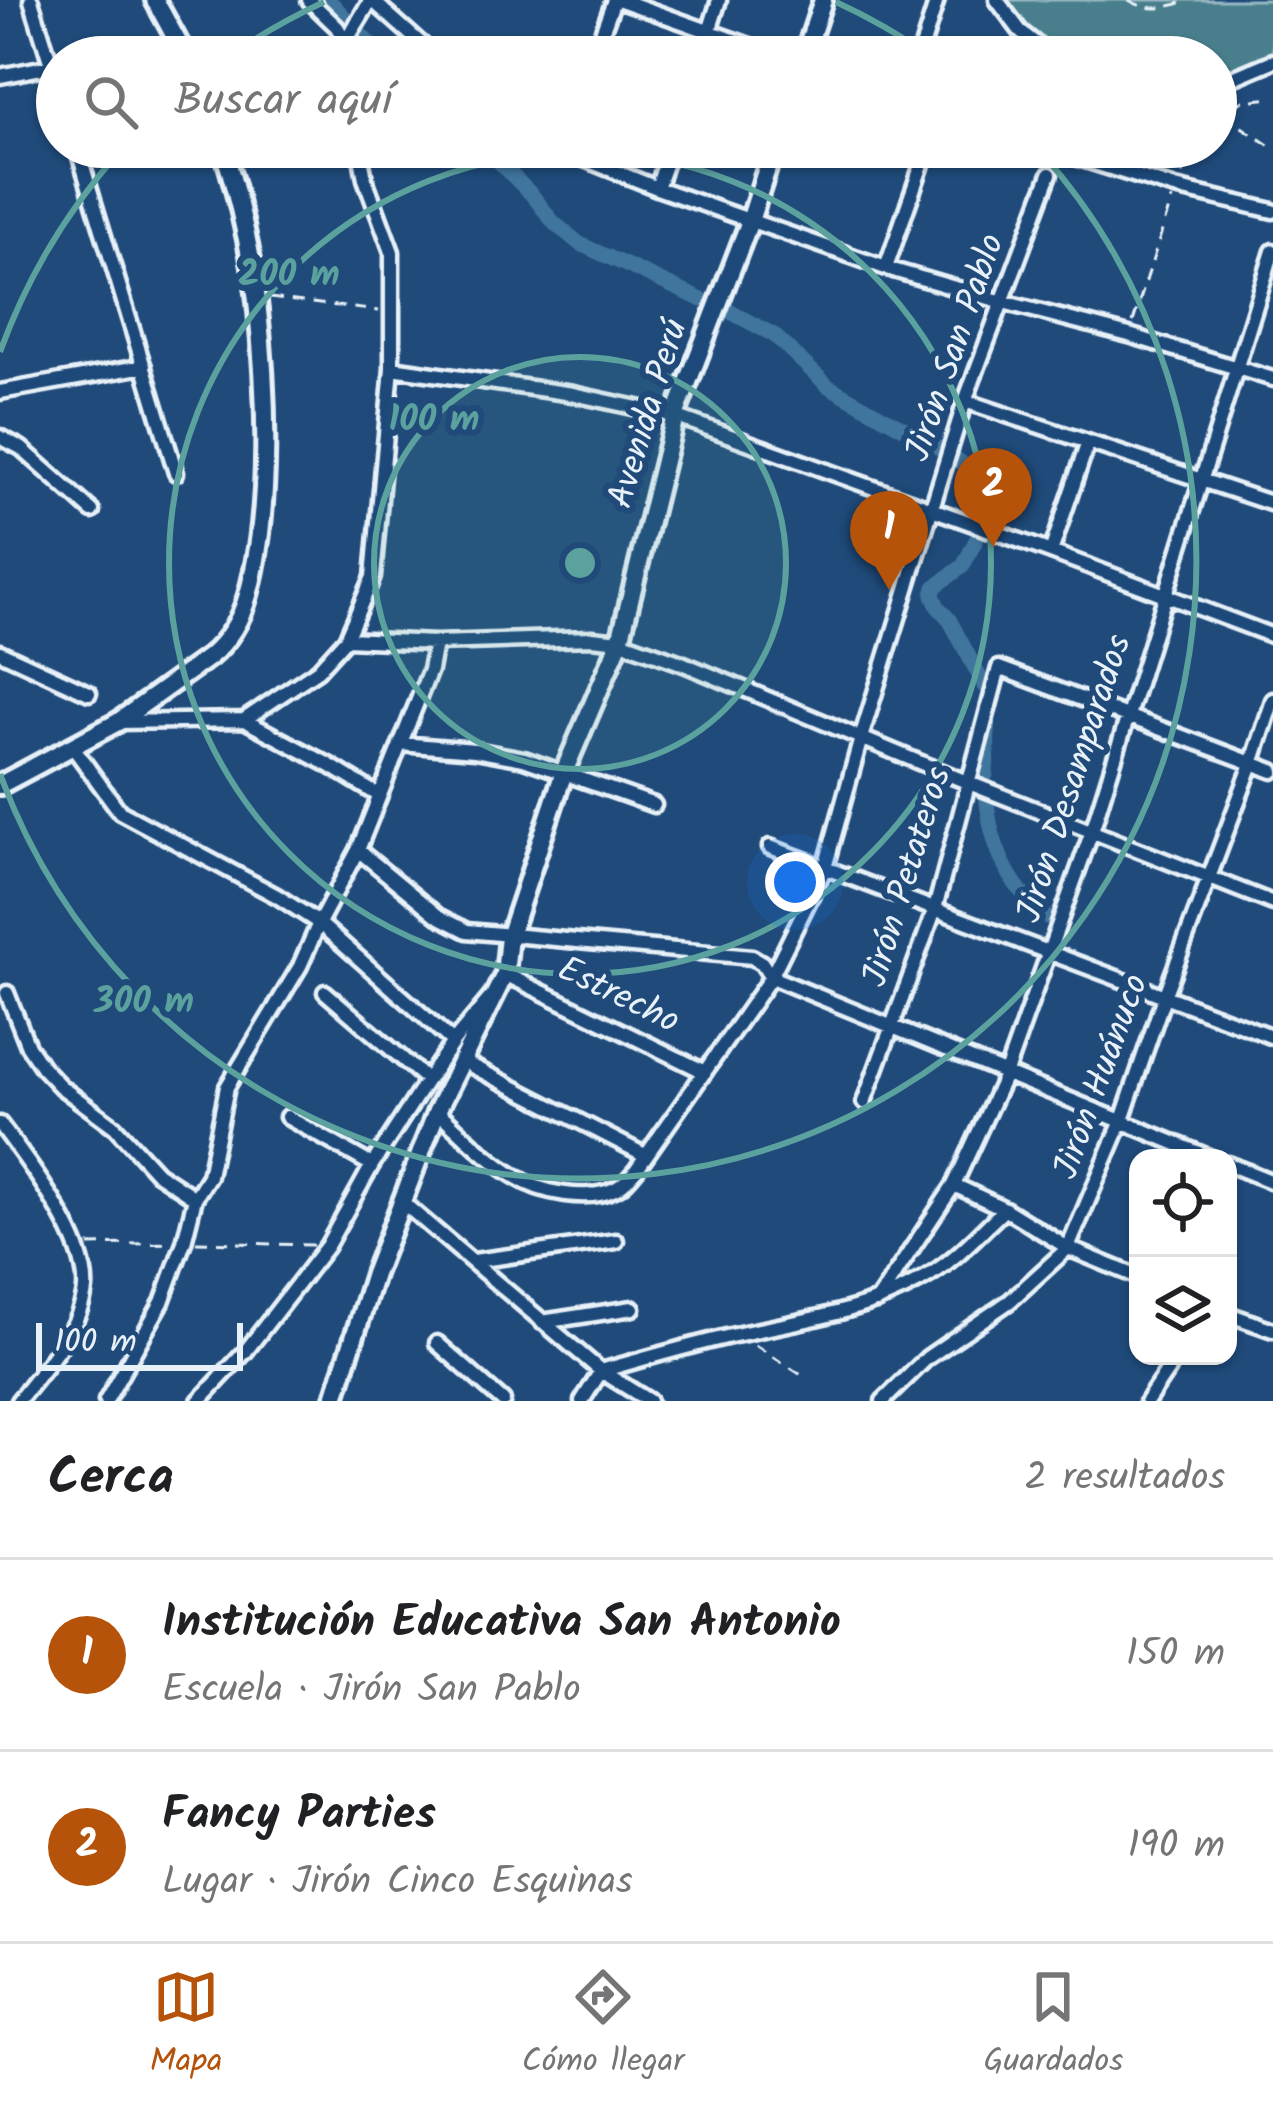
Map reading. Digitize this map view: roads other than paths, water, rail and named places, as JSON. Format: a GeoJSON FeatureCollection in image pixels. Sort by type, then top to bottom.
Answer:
{"type":"FeatureCollection","features":[{"type":"Feature","properties":{"kind":"street"},"geometry":{"type":"LineString","coordinates":[[32,0],[42,36]]}},
{"type":"Feature","properties":{"kind":"street"},"geometry":{"type":"LineString","coordinates":[[155,0],[174,36]]}},
{"type":"Feature","properties":{"kind":"street"},"geometry":{"type":"LineString","coordinates":[[309,0],[343,36]]}},
{"type":"Feature","properties":{"kind":"street"},"geometry":{"type":"LineString","coordinates":[[602,36],[618,0],[722,36]]}},
{"type":"Feature","properties":{"kind":"street"},"geometry":{"type":"LineString","coordinates":[[709,36],[719,0]]}},
{"type":"Feature","properties":{"kind":"street"},"geometry":{"type":"LineString","coordinates":[[810,36],[823,0]]}},
{"type":"Feature","properties":{"kind":"street"},"geometry":{"type":"LineString","coordinates":[[926,36],[937,0]]}},
{"type":"Feature","properties":{"kind":"street"},"geometry":{"type":"LineString","coordinates":[[998,0],[1026,36]]}},
{"type":"Feature","properties":{"kind":"street"},"geometry":{"type":"LineString","coordinates":[[353,36],[369,2],[410,36]]}},
{"type":"Feature","properties":{"kind":"street"},"geometry":{"type":"LineString","coordinates":[[1237,76],[1273,61]]}},
{"type":"Feature","properties":{"kind":"street"},"geometry":{"type":"LineString","coordinates":[[0,76],[36,69]]}},
{"type":"Feature","properties":{"kind":"street"},"geometry":{"type":"LineString","coordinates":[[83,168],[176,473]]}},
{"type":"Feature","properties":{"kind":"street"},"geometry":{"type":"LineString","coordinates":[[0,785],[118,722],[222,646],[248,597],[258,534],[266,412],[257,296],[229,168]]}},
{"type":"Feature","properties":{"kind":"street"},"geometry":{"type":"LineString","coordinates":[[244,720],[318,670],[346,639],[374,577],[392,368],[392,252],[363,168]]}},
{"type":"Feature","properties":{"kind":"street"},"geometry":{"type":"LineString","coordinates":[[608,168],[886,268],[1273,379]]}},
{"type":"Feature","properties":{"kind":"street"},"geometry":{"type":"LineString","coordinates":[[657,188],[664,168]]}},
{"type":"Feature","properties":{"kind":"street","name":"Avenida Perú"},"geometry":{"type":"LineString","coordinates":[[505,974],[508,937],[564,772],[620,641],[675,416],[767,168]]}},
{"type":"Feature","properties":{"kind":"street"},"geometry":{"type":"LineString","coordinates":[[886,268],[921,168]]}},
{"type":"Feature","properties":{"kind":"street"},"geometry":{"type":"LineString","coordinates":[[1110,168],[1273,211]]}},
{"type":"Feature","properties":{"kind":"street","name":"Jirón San Pablo"},"geometry":{"type":"LineString","coordinates":[[437,1111],[518,1179],[572,1194],[614,1190],[646,1155],[771,977],[825,868],[965,400],[1050,174]]}},
{"type":"Feature","properties":{"kind":"street","name":"Jirón Desamparados"},"geometry":{"type":"LineString","coordinates":[[877,1301],[954,1185],[1005,1075],[1092,831],[1273,251]]}},
{"type":"Feature","properties":{"kind":"street"},"geometry":{"type":"LineString","coordinates":[[0,392],[144,366]]}},
{"type":"Feature","properties":{"kind":"street"},"geometry":{"type":"LineString","coordinates":[[392,368],[573,394],[675,416],[1273,636]]}},
{"type":"Feature","properties":{"kind":"street"},"geometry":{"type":"LineString","coordinates":[[965,400],[1273,503]]}},
{"type":"Feature","properties":{"kind":"street"},"geometry":{"type":"LineString","coordinates":[[0,437],[21,448],[92,511]]}},
{"type":"Feature","properties":{"kind":"street"},"geometry":{"type":"LineString","coordinates":[[1052,552],[1088,442]]}},
{"type":"Feature","properties":{"kind":"street"},"geometry":{"type":"LineString","coordinates":[[346,639],[620,641],[1273,903]]}},
{"type":"Feature","properties":{"kind":"street"},"geometry":{"type":"LineString","coordinates":[[106,1401],[162,1302],[195,1198],[208,1176],[227,1087],[300,966],[358,850],[430,670],[435,643]]}},
{"type":"Feature","properties":{"kind":"street"},"geometry":{"type":"LineString","coordinates":[[0,652],[89,693]]}},
{"type":"Feature","properties":{"kind":"street","name":"Jirón Petateros"},"geometry":{"type":"LineString","coordinates":[[864,1102],[935,909],[999,668],[1129,717]]}},
{"type":"Feature","properties":{"kind":"street","name":"Jirón Huánuco"},"geometry":{"type":"LineString","coordinates":[[883,1401],[927,1358],[1010,1300],[1068,1248],[1121,1123],[1273,700]]}},
{"type":"Feature","properties":{"kind":"street"},"geometry":{"type":"LineString","coordinates":[[1129,717],[1273,771]]}},
{"type":"Feature","properties":{"kind":"street"},"geometry":{"type":"LineString","coordinates":[[118,722],[244,720],[378,795]]}},
{"type":"Feature","properties":{"kind":"street"},"geometry":{"type":"LineString","coordinates":[[400,744],[524,758],[654,805]]}},
{"type":"Feature","properties":{"kind":"street"},"geometry":{"type":"LineString","coordinates":[[72,746],[119,812],[319,922],[453,1042]]}},
{"type":"Feature","properties":{"kind":"street"},"geometry":{"type":"LineString","coordinates":[[770,847],[1273,1037]]}},
{"type":"Feature","properties":{"kind":"street"},"geometry":{"type":"LineString","coordinates":[[358,850],[438,916],[467,932],[752,957],[771,977],[1188,1149]]}},
{"type":"Feature","properties":{"kind":"street"},"geometry":{"type":"LineString","coordinates":[[334,1401],[374,1274],[437,1111],[505,974]]}},
{"type":"Feature","properties":{"kind":"street","name":"Estrecho"},"geometry":{"type":"LineString","coordinates":[[505,974],[705,1072]]}},
{"type":"Feature","properties":{"kind":"street"},"geometry":{"type":"LineString","coordinates":[[325,992],[428,1079]]}},
{"type":"Feature","properties":{"kind":"street"},"geometry":{"type":"LineString","coordinates":[[7,993],[28,1046],[42,1067],[115,1127],[157,1173],[195,1198]]}},
{"type":"Feature","properties":{"kind":"street"},"geometry":{"type":"LineString","coordinates":[[199,1401],[245,1352],[326,1246],[428,1079],[495,994]]}},
{"type":"Feature","properties":{"kind":"street"},"geometry":{"type":"LineString","coordinates":[[462,1061],[646,1155]]}},
{"type":"Feature","properties":{"kind":"street"},"geometry":{"type":"LineString","coordinates":[[286,1117],[372,1165]]}},
{"type":"Feature","properties":{"kind":"street"},"geometry":{"type":"LineString","coordinates":[[0,1124],[77,1245],[85,1288],[63,1343],[19,1401]]}},
{"type":"Feature","properties":{"kind":"street"},"geometry":{"type":"LineString","coordinates":[[1237,1168],[1273,1182]]}},
{"type":"Feature","properties":{"kind":"street"},"geometry":{"type":"LineString","coordinates":[[954,1185],[1005,1209],[1068,1248],[1129,1273]]}},
{"type":"Feature","properties":{"kind":"street"},"geometry":{"type":"LineString","coordinates":[[402,1202],[601,1371],[649,1401]]}},
{"type":"Feature","properties":{"kind":"street"},"geometry":{"type":"LineString","coordinates":[[582,1401],[601,1371],[877,1301],[944,1266],[1005,1209]]}},
{"type":"Feature","properties":{"kind":"street"},"geometry":{"type":"LineString","coordinates":[[474,1261],[616,1240]]}},
{"type":"Feature","properties":{"kind":"street"},"geometry":{"type":"LineString","coordinates":[[542,1322],[633,1308]]}},
{"type":"Feature","properties":{"kind":"street"},"geometry":{"type":"LineString","coordinates":[[1237,1317],[1273,1330]]}},
{"type":"Feature","properties":{"kind":"street"},"geometry":{"type":"LineString","coordinates":[[437,1343],[503,1401]]}},
{"type":"Feature","properties":{"kind":"street"},"geometry":{"type":"LineString","coordinates":[[1147,1401],[1171,1365]]}},
{"type":"Feature","properties":{"kind":"waterway"},"geometry":{"type":"LineString","coordinates":[[329,0],[362,36]]}},
{"type":"Feature","properties":{"kind":"waterway"},"geometry":{"type":"LineString","coordinates":[[505,168],[554,223],[580,244],[702,300]]}},
{"type":"Feature","properties":{"kind":"waterway"},"geometry":{"type":"LineString","coordinates":[[725,309],[774,335],[828,386],[939,448]]}},
{"type":"Feature","properties":{"kind":"waterway"},"geometry":{"type":"LineString","coordinates":[[958,460],[981,482],[984,514]]}},
{"type":"Feature","properties":{"kind":"waterway"},"geometry":{"type":"LineString","coordinates":[[978,536],[963,566],[935,587],[933,595],[984,685]]}},
{"type":"Feature","properties":{"kind":"waterway"},"geometry":{"type":"LineString","coordinates":[[986,775],[989,714]]}},
{"type":"Feature","properties":{"kind":"waterway"},"geometry":{"type":"LineString","coordinates":[[986,791],[991,827],[1003,861],[1021,891],[1047,917]]}},
{"type":"Feature","properties":{"kind":"place","name":"Fancy Parties"},"geometry":{"type":"Point","coordinates":[993,547]}},
{"type":"Feature","properties":{"kind":"place","name":"Institución Educativa San Antonio"},"geometry":{"type":"Point","coordinates":[889,590]}}]}
